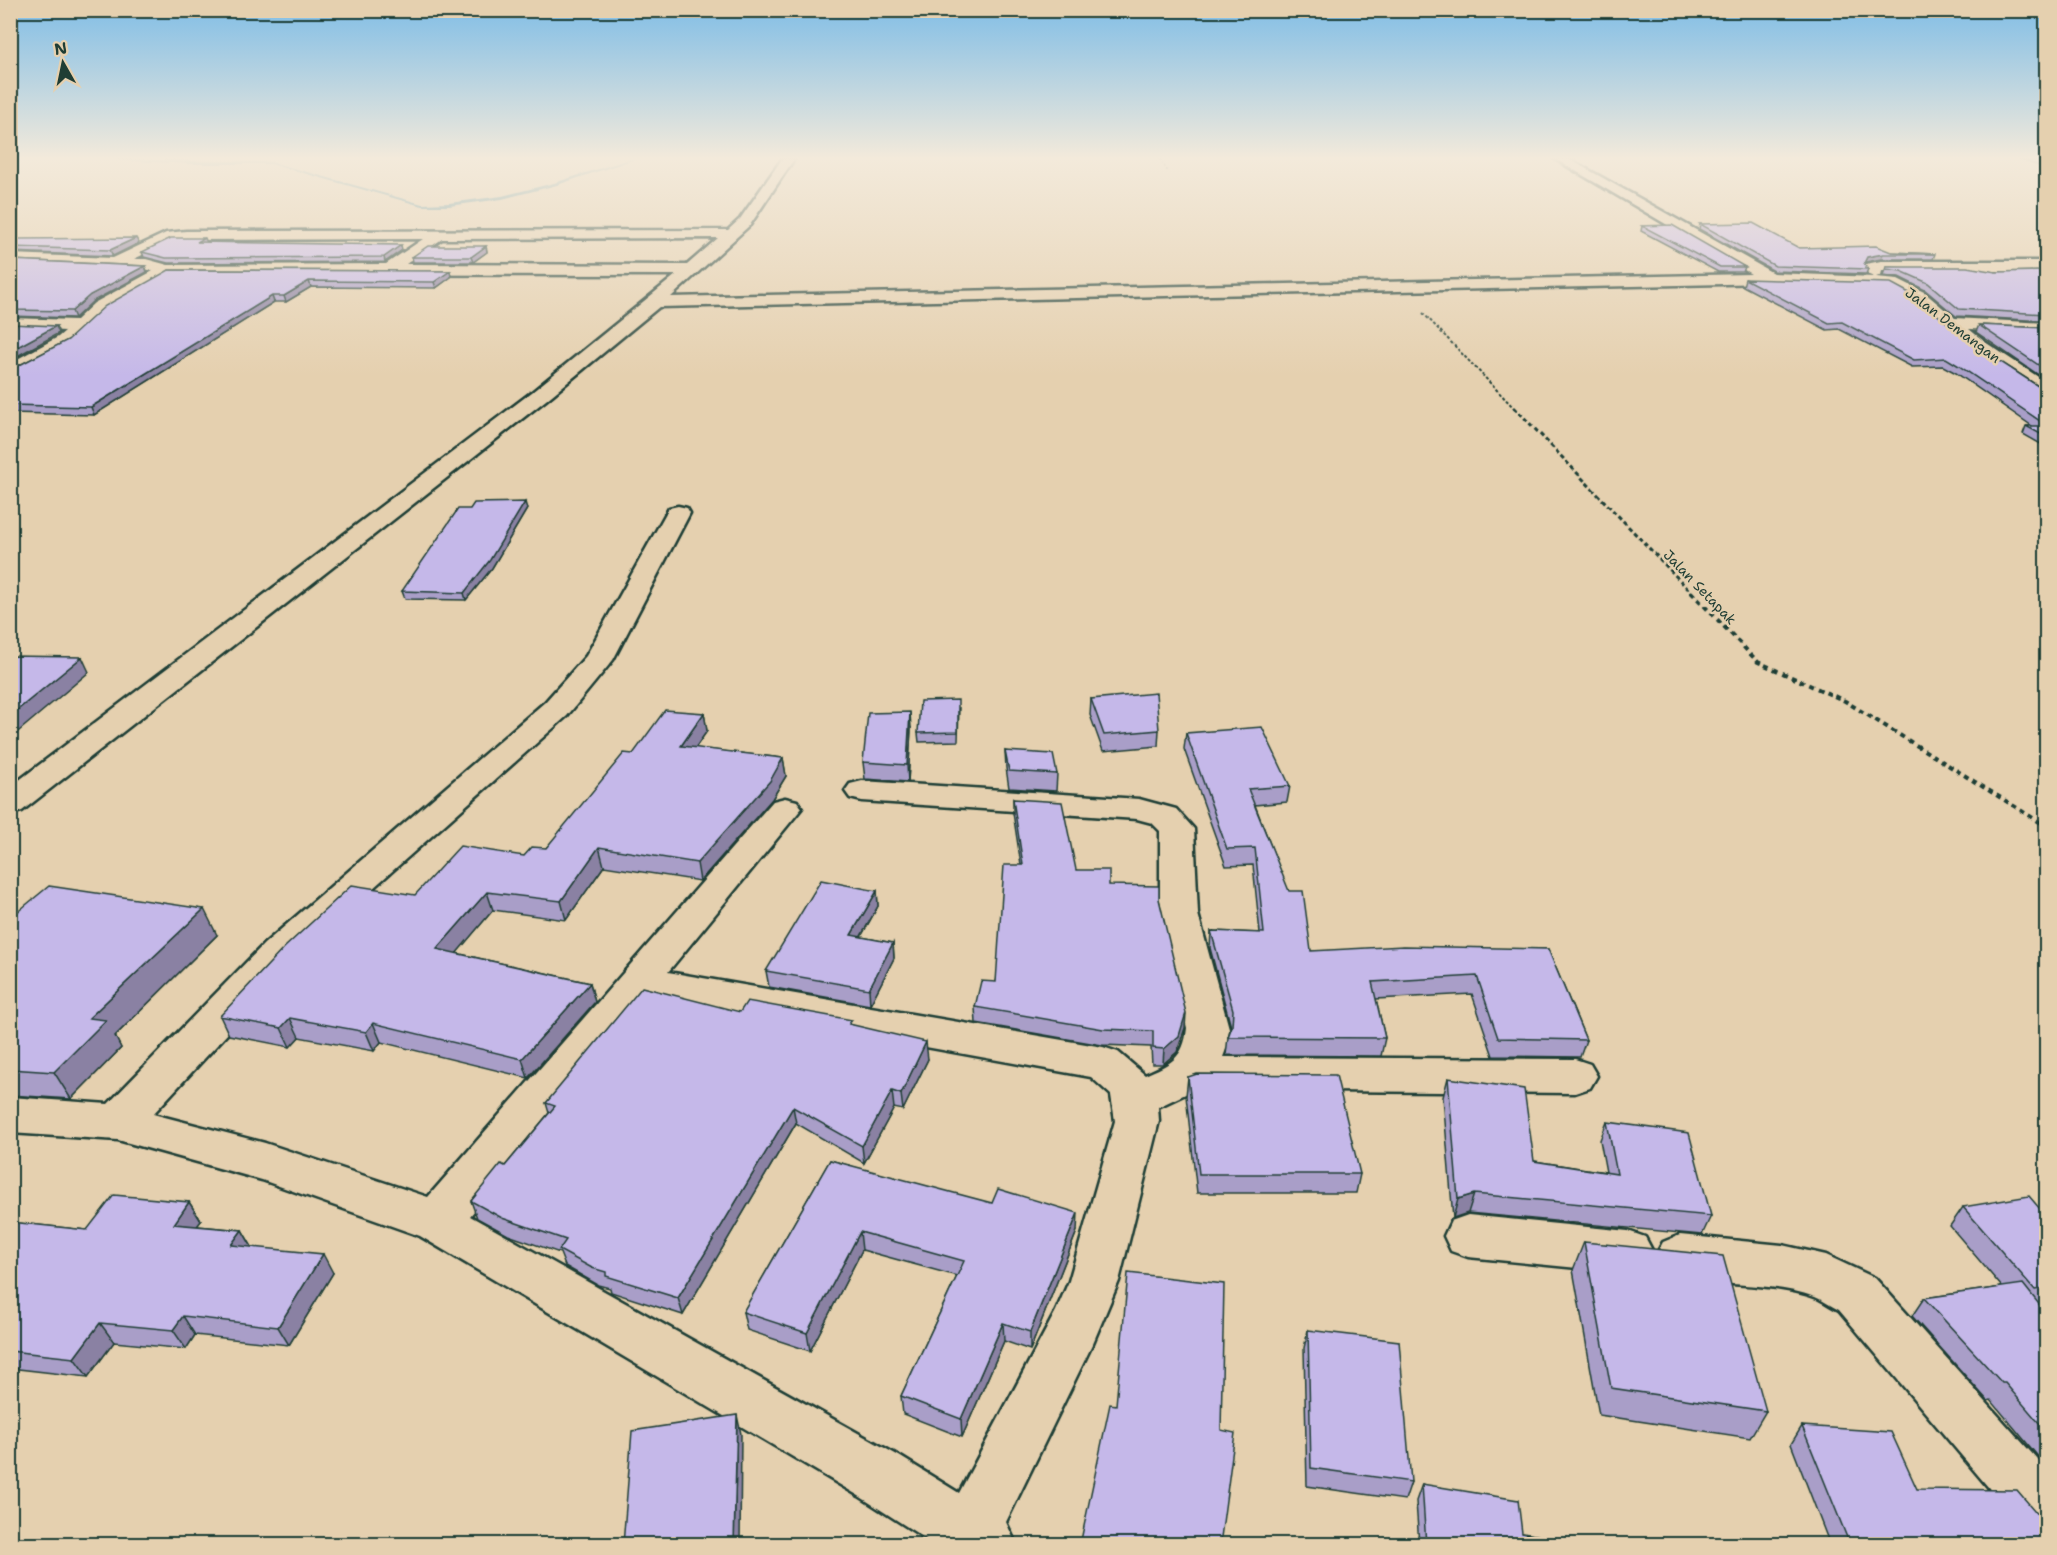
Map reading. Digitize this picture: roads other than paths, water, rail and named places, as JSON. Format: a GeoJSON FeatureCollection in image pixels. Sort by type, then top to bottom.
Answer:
{"type":"FeatureCollection","features":[{"type":"Feature","properties":{"kind":"street"},"geometry":{"type":"LineString","coordinates":[[10,804],[539,396],[654,302],[732,232]]}},
{"type":"Feature","properties":{"kind":"street","name":"Jalan Demangan"},"geometry":{"type":"LineString","coordinates":[[1688,232],[1770,278],[1892,282],[1918,296],[1978,346],[2046,390]]}},
{"type":"Feature","properties":{"kind":"street"},"geometry":{"type":"LineString","coordinates":[[113,263],[171,236],[201,234],[439,236],[729,234]]}},
{"type":"Feature","properties":{"kind":"street"},"geometry":{"type":"LineString","coordinates":[[270,268],[328,235]]}},
{"type":"Feature","properties":{"kind":"street"},"geometry":{"type":"LineString","coordinates":[[389,269],[439,236]]}},
{"type":"Feature","properties":{"kind":"street"},"geometry":{"type":"LineString","coordinates":[[10,260],[155,265],[167,270],[270,268],[688,270]]}},
{"type":"Feature","properties":{"kind":"street"},"geometry":{"type":"LineString","coordinates":[[1892,282],[1872,267],[2046,266]]}},
{"type":"Feature","properties":{"kind":"street"},"geometry":{"type":"LineString","coordinates":[[10,371],[64,341],[100,307],[167,270]]}},
{"type":"Feature","properties":{"kind":"street"},"geometry":{"type":"LineString","coordinates":[[654,302],[1770,278]]}},
{"type":"Feature","properties":{"kind":"street"},"geometry":{"type":"LineString","coordinates":[[10,323],[80,326]]}},
{"type":"Feature","properties":{"kind":"street"},"geometry":{"type":"LineString","coordinates":[[1951,323],[2046,328]]}},
{"type":"Feature","properties":{"kind":"street"},"geometry":{"type":"LineString","coordinates":[[10,362],[30,361]]}},
{"type":"Feature","properties":{"kind":"street"},"geometry":{"type":"LineString","coordinates":[[118,1122],[278,954],[556,709],[598,660],[678,513]]}},
{"type":"Feature","properties":{"kind":"street"},"geometry":{"type":"LineString","coordinates":[[862,791],[1139,809],[1164,816],[1177,829],[1179,914],[1208,1028],[1208,1046],[1190,1073]]}},
{"type":"Feature","properties":{"kind":"street"},"geometry":{"type":"LineString","coordinates":[[436,1221],[785,808]]}},
{"type":"Feature","properties":{"kind":"street"},"geometry":{"type":"LineString","coordinates":[[10,1115],[118,1122],[265,1162],[436,1221],[879,1476],[979,1539],[1094,1281],[1137,1121],[1136,1098],[1126,1080],[1103,1063],[672,987],[641,978]]}},
{"type":"Feature","properties":{"kind":"street"},"geometry":{"type":"LineString","coordinates":[[1136,1098],[1190,1073],[1575,1076]]}},
{"type":"Feature","properties":{"kind":"street"},"geometry":{"type":"LineString","coordinates":[[1468,1236],[1782,1267],[1826,1277],[1857,1294],[2046,1512]]}}]}
